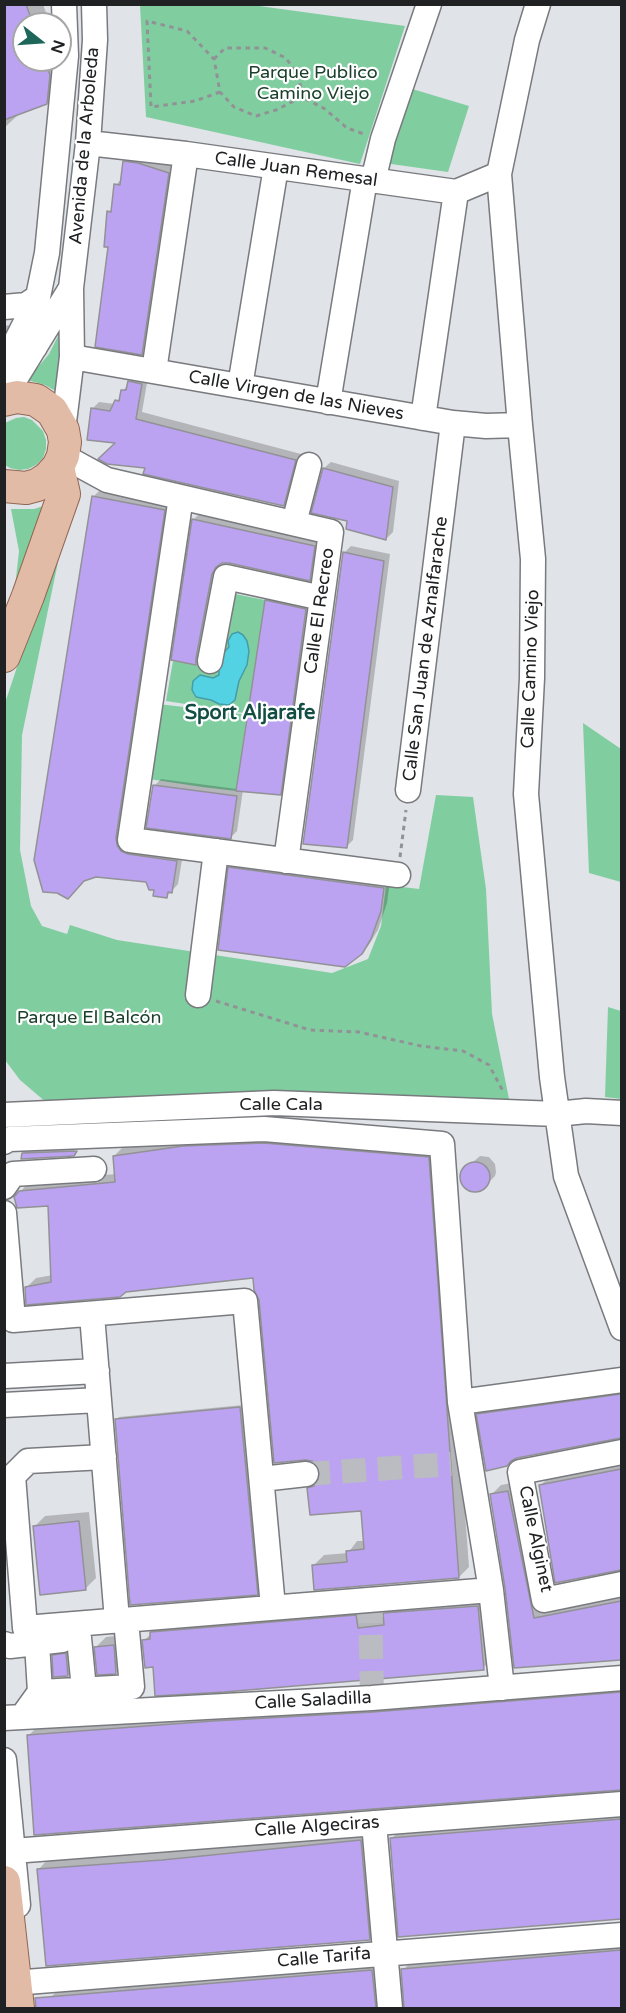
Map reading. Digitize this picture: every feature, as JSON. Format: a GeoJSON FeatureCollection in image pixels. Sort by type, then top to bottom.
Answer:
{"type":"FeatureCollection","features":[{"type":"Feature","properties":{"kind":"main road"},"geometry":{"type":"LineString","coordinates":[[4,399],[17,397],[36,400],[52,411],[61,451],[64,494],[4,656]]}},
{"type":"Feature","properties":{"kind":"main road"},"geometry":{"type":"LineString","coordinates":[[4,486],[26,488],[37,485],[48,478],[61,451]]}},
{"type":"Feature","properties":{"kind":"main road"},"geometry":{"type":"LineString","coordinates":[[4,1882],[22,1995]]}},
{"type":"Feature","properties":{"kind":"street","name":"Avenida de la Arboleda"},"geometry":{"type":"LineString","coordinates":[[61,451],[72,357],[71,288],[88,143],[95,40],[94,4]]}},
{"type":"Feature","properties":{"kind":"street"},"geometry":{"type":"LineString","coordinates":[[328,402],[369,180],[429,4]]}},
{"type":"Feature","properties":{"kind":"street","name":"Calle Camino Viejo"},"geometry":{"type":"LineString","coordinates":[[538,4],[527,40],[499,174],[533,559],[532,678],[526,795],[538,940],[566,1176],[621,1328]]}},
{"type":"Feature","properties":{"kind":"street"},"geometry":{"type":"LineString","coordinates":[[4,399],[29,337],[47,253],[66,56],[62,6]]}},
{"type":"Feature","properties":{"kind":"street","name":"Calle Juan Remesal"},"geometry":{"type":"LineString","coordinates":[[88,143],[186,154],[456,192]]}},
{"type":"Feature","properties":{"kind":"street"},"geometry":{"type":"LineString","coordinates":[[154,371],[186,154]]}},
{"type":"Feature","properties":{"kind":"street"},"geometry":{"type":"LineString","coordinates":[[240,386],[276,167]]}},
{"type":"Feature","properties":{"kind":"street"},"geometry":{"type":"LineString","coordinates":[[423,418],[456,192],[499,174]]}},
{"type":"Feature","properties":{"kind":"street"},"geometry":{"type":"LineString","coordinates":[[4,365],[71,288]]}},
{"type":"Feature","properties":{"kind":"street"},"geometry":{"type":"LineString","coordinates":[[4,308],[26,305],[38,297]]}},
{"type":"Feature","properties":{"kind":"street"},"geometry":{"type":"LineString","coordinates":[[4,308],[23,316],[29,337]]}},
{"type":"Feature","properties":{"kind":"street","name":"Calle Virgen de las Nieves"},"geometry":{"type":"LineString","coordinates":[[72,357],[453,423],[486,426],[520,425]]}},
{"type":"Feature","properties":{"kind":"street","name":"Calle San Juan de Aznalfarache"},"geometry":{"type":"LineString","coordinates":[[408,790],[453,423]]}},
{"type":"Feature","properties":{"kind":"street","name":"Calle El Recreo"},"geometry":{"type":"LineString","coordinates":[[61,451],[107,480],[331,532],[286,861]]}},
{"type":"Feature","properties":{"kind":"street"},"geometry":{"type":"LineString","coordinates":[[294,523],[309,465]]}},
{"type":"Feature","properties":{"kind":"street"},"geometry":{"type":"LineString","coordinates":[[182,497],[130,840],[398,875]]}},
{"type":"Feature","properties":{"kind":"street"},"geometry":{"type":"LineString","coordinates":[[210,661],[226,577],[322,597]]}},
{"type":"Feature","properties":{"kind":"street"},"geometry":{"type":"LineString","coordinates":[[198,995],[216,851]]}},
{"type":"Feature","properties":{"kind":"street","name":"Calle Cala"},"geometry":{"type":"LineString","coordinates":[[4,1115],[274,1103],[557,1114],[586,1110],[621,1113]]}},
{"type":"Feature","properties":{"kind":"street"},"geometry":{"type":"LineString","coordinates":[[4,1142],[9,1139],[264,1129],[442,1144],[460,1402],[460,1462],[491,1590],[502,1688]]}},
{"type":"Feature","properties":{"kind":"street"},"geometry":{"type":"LineString","coordinates":[[4,1187],[13,1174],[94,1169]]}},
{"type":"Feature","properties":{"kind":"street"},"geometry":{"type":"LineString","coordinates":[[4,1213],[9,1323],[245,1301],[273,1607]]}},
{"type":"Feature","properties":{"kind":"street"},"geometry":{"type":"LineString","coordinates":[[92,1315],[104,1457],[132,1687],[84,1689],[27,1711],[13,1476],[28,1461],[104,1457]]}},
{"type":"Feature","properties":{"kind":"street"},"geometry":{"type":"LineString","coordinates":[[4,1376],[97,1371]]}},
{"type":"Feature","properties":{"kind":"street"},"geometry":{"type":"LineString","coordinates":[[460,1402],[621,1380]]}},
{"type":"Feature","properties":{"kind":"street"},"geometry":{"type":"LineString","coordinates":[[4,1405],[99,1400]]}},
{"type":"Feature","properties":{"kind":"street","name":"Calle Alginet"},"geometry":{"type":"LineString","coordinates":[[621,1452],[520,1472],[544,1599],[621,1584]]}},
{"type":"Feature","properties":{"kind":"street"},"geometry":{"type":"LineString","coordinates":[[262,1479],[306,1474]]}},
{"type":"Feature","properties":{"kind":"street"},"geometry":{"type":"LineString","coordinates":[[23,1640],[273,1607],[491,1590]]}},
{"type":"Feature","properties":{"kind":"street"},"geometry":{"type":"LineString","coordinates":[[23,1640],[79,1638],[124,1625]]}},
{"type":"Feature","properties":{"kind":"street"},"geometry":{"type":"LineString","coordinates":[[79,1638],[84,1689]]}},
{"type":"Feature","properties":{"kind":"street","name":"Calle Saladilla"},"geometry":{"type":"LineString","coordinates":[[27,1711],[360,1698],[621,1678]]}},
{"type":"Feature","properties":{"kind":"street"},"geometry":{"type":"LineString","coordinates":[[4,1760],[13,1851],[22,1995],[30,2008]]}},
{"type":"Feature","properties":{"kind":"street","name":"Calle Algeciras"},"geometry":{"type":"LineString","coordinates":[[13,1851],[621,1804]]}},
{"type":"Feature","properties":{"kind":"street"},"geometry":{"type":"LineString","coordinates":[[374,1823],[390,2008]]}},
{"type":"Feature","properties":{"kind":"street","name":"Calle Tarifa"},"geometry":{"type":"LineString","coordinates":[[22,1995],[385,1953],[621,1935]]}},
{"type":"Feature","properties":{"kind":"path"},"geometry":{"type":"LineString","coordinates":[[220,92],[195,101],[151,107],[147,21],[187,31],[214,59],[220,92],[234,107],[256,117],[302,97]]}},
{"type":"Feature","properties":{"kind":"path"},"geometry":{"type":"LineString","coordinates":[[214,59],[225,48],[265,48],[286,58],[299,77],[302,97]]}},
{"type":"Feature","properties":{"kind":"path"},"geometry":{"type":"LineString","coordinates":[[302,97],[325,109],[347,128],[383,139]]}},
{"type":"Feature","properties":{"kind":"path","name":"Calle San Juan de Aznalfarache"},"geometry":{"type":"LineString","coordinates":[[398,875],[408,790]]}},
{"type":"Feature","properties":{"kind":"path"},"geometry":{"type":"LineString","coordinates":[[198,995],[310,1030],[359,1032],[421,1046],[463,1051],[489,1065],[505,1094]]}},
{"type":"Feature","properties":{"kind":"green space","name":"Parque Publico Camino Viejo"},"geometry":{"type":"Polygon","coordinates":[[[140,5],[252,5],[405,26],[360,164],[146,117],[140,5]]]}},
{"type":"Feature","properties":{"kind":"green space"},"geometry":{"type":"Polygon","coordinates":[[[409,88],[469,106],[448,172],[384,163],[409,88]]]}},
{"type":"Feature","properties":{"kind":"green space"},"geometry":{"type":"Polygon","coordinates":[[[67,318],[61,394],[45,385],[27,380],[49,354],[67,318]]]}},
{"type":"Feature","properties":{"kind":"green space"},"geometry":{"type":"Polygon","coordinates":[[[24,417],[32,420],[43,431],[46,449],[43,458],[36,465],[19,470],[5,465],[5,423],[24,417]]]}},
{"type":"Feature","properties":{"kind":"green space"},"geometry":{"type":"Polygon","coordinates":[[[50,504],[14,596],[19,551],[11,509],[34,509],[50,504]]]}},
{"type":"Feature","properties":{"kind":"green space","name":"Parque El Balcón"},"geometry":{"type":"Polygon","coordinates":[[[58,562],[22,735],[20,850],[31,906],[42,926],[67,934],[70,925],[117,940],[332,973],[368,959],[381,926],[386,885],[419,889],[436,795],[473,797],[486,889],[492,1014],[510,1104],[47,1103],[20,1080],[5,1060],[5,703],[41,595],[58,562]]]}},
{"type":"Feature","properties":{"kind":"green space"},"geometry":{"type":"Polygon","coordinates":[[[230,593],[265,600],[250,714],[166,701],[173,661],[218,668],[230,593]]]}},
{"type":"Feature","properties":{"kind":"green space"},"geometry":{"type":"Polygon","coordinates":[[[158,704],[210,710],[209,724],[211,710],[247,715],[236,791],[149,779],[158,704]]]}},
{"type":"Feature","properties":{"kind":"green space"},"geometry":{"type":"Polygon","coordinates":[[[583,723],[621,749],[621,882],[589,873],[583,723]]]}},
{"type":"Feature","properties":{"kind":"green space"},"geometry":{"type":"Polygon","coordinates":[[[608,1007],[621,1011],[621,1099],[605,1097],[608,1007]]]}},
{"type":"Feature","properties":{"kind":"water"},"geometry":{"type":"Polygon","coordinates":[[[238,632],[247,641],[249,651],[247,665],[239,681],[235,700],[229,705],[196,697],[192,690],[193,681],[200,675],[213,678],[219,675],[219,661],[222,654],[229,647],[228,641],[232,634],[238,632]]]}},
{"type":"Feature","properties":{"kind":"building"},"geometry":{"type":"Polygon","coordinates":[[[4,4],[26,4],[29,12],[12,12],[12,72],[49,72],[47,104],[4,120],[4,4]]]}},
{"type":"Feature","properties":{"kind":"building"},"geometry":{"type":"Polygon","coordinates":[[[123,161],[138,163],[169,173],[142,355],[95,347],[108,247],[104,247],[107,211],[111,212],[114,184],[120,185],[123,161]]]}},
{"type":"Feature","properties":{"kind":"building"},"geometry":{"type":"Polygon","coordinates":[[[128,381],[142,384],[136,419],[296,460],[284,506],[143,474],[145,468],[107,464],[98,459],[115,443],[87,440],[91,408],[110,411],[115,400],[119,401],[121,390],[126,390],[128,381]]]}},
{"type":"Feature","properties":{"kind":"building"},"geometry":{"type":"Polygon","coordinates":[[[323,468],[393,487],[386,540],[346,529],[347,521],[311,513],[323,468]]]}},
{"type":"Feature","properties":{"kind":"building"},"geometry":{"type":"Polygon","coordinates":[[[92,496],[165,510],[116,838],[121,851],[128,854],[177,861],[172,893],[168,892],[167,898],[153,896],[154,890],[149,890],[146,882],[96,877],[84,881],[68,899],[57,893],[43,892],[34,860],[92,496]]]}},
{"type":"Feature","properties":{"kind":"building"},"geometry":{"type":"Polygon","coordinates":[[[192,519],[315,546],[310,581],[229,563],[222,563],[216,567],[212,574],[196,665],[171,660],[192,519]]]}},
{"type":"Feature","properties":{"kind":"building"},"geometry":{"type":"Polygon","coordinates":[[[343,552],[384,561],[347,848],[303,844],[343,552]]]}},
{"type":"Feature","properties":{"kind":"building"},"geometry":{"type":"Polygon","coordinates":[[[265,600],[306,609],[281,795],[236,791],[265,600]]]}},
{"type":"Feature","properties":{"kind":"building"},"geometry":{"type":"Polygon","coordinates":[[[153,785],[237,796],[231,839],[146,828],[153,785]]]}},
{"type":"Feature","properties":{"kind":"building"},"geometry":{"type":"Polygon","coordinates":[[[228,867],[384,888],[381,911],[371,939],[362,954],[345,967],[218,950],[228,867]]]}},
{"type":"Feature","properties":{"kind":"building"},"geometry":{"type":"Polygon","coordinates":[[[264,1143],[429,1157],[459,1578],[314,1590],[312,1565],[347,1562],[346,1551],[364,1549],[361,1511],[310,1515],[307,1488],[314,1486],[319,1480],[318,1466],[312,1461],[305,1460],[274,1463],[259,1300],[254,1290],[253,1278],[126,1292],[120,1297],[26,1305],[25,1287],[51,1282],[48,1206],[17,1208],[14,1197],[19,1191],[115,1182],[113,1156],[183,1146],[264,1143]]]}},
{"type":"Feature","properties":{"kind":"building"},"geometry":{"type":"Polygon","coordinates":[[[77,1151],[74,1156],[21,1159],[22,1153],[77,1151]]]}},
{"type":"Feature","properties":{"kind":"building"},"geometry":{"type":"Polygon","coordinates":[[[475,1162],[486,1166],[490,1177],[486,1188],[475,1192],[464,1188],[460,1177],[464,1166],[475,1162]]]}},
{"type":"Feature","properties":{"kind":"building"},"geometry":{"type":"Polygon","coordinates":[[[621,1394],[621,1438],[517,1458],[507,1466],[486,1471],[476,1414],[621,1394]]]}},
{"type":"Feature","properties":{"kind":"building"},"geometry":{"type":"Polygon","coordinates":[[[240,1407],[258,1595],[130,1605],[115,1419],[240,1407]]]}},
{"type":"Feature","properties":{"kind":"building"},"geometry":{"type":"Polygon","coordinates":[[[621,1469],[621,1570],[555,1583],[539,1485],[621,1469]]]}},
{"type":"Feature","properties":{"kind":"building"},"geometry":{"type":"Polygon","coordinates":[[[508,1491],[534,1618],[621,1601],[621,1660],[514,1668],[505,1588],[490,1494],[508,1491]]]}},
{"type":"Feature","properties":{"kind":"building"},"geometry":{"type":"Polygon","coordinates":[[[79,1521],[86,1590],[40,1595],[33,1526],[79,1521]]]}},
{"type":"Feature","properties":{"kind":"building"},"geometry":{"type":"Polygon","coordinates":[[[478,1606],[484,1670],[155,1696],[153,1667],[145,1668],[142,1640],[150,1639],[150,1632],[356,1615],[358,1628],[384,1625],[383,1613],[478,1606]]]}},
{"type":"Feature","properties":{"kind":"building"},"geometry":{"type":"Polygon","coordinates":[[[114,1645],[116,1674],[97,1675],[94,1647],[114,1645]]]}},
{"type":"Feature","properties":{"kind":"building"},"geometry":{"type":"Polygon","coordinates":[[[66,1653],[68,1676],[53,1677],[52,1655],[66,1653]]]}},
{"type":"Feature","properties":{"kind":"building"},"geometry":{"type":"Polygon","coordinates":[[[621,1692],[621,1790],[34,1835],[27,1735],[373,1712],[621,1692]]]}},
{"type":"Feature","properties":{"kind":"building"},"geometry":{"type":"Polygon","coordinates":[[[621,1819],[621,1919],[398,1937],[390,1838],[621,1819]]]}},
{"type":"Feature","properties":{"kind":"building"},"geometry":{"type":"Polygon","coordinates":[[[361,1840],[370,1940],[46,1966],[37,1869],[162,1860],[361,1840]]]}},
{"type":"Feature","properties":{"kind":"building"},"geometry":{"type":"Polygon","coordinates":[[[621,1950],[621,2008],[404,2008],[401,1969],[621,1950]]]}},
{"type":"Feature","properties":{"kind":"building"},"geometry":{"type":"Polygon","coordinates":[[[372,1970],[376,2008],[36,2008],[35,1998],[372,1970]]]}},
{"type":"Feature","properties":{"kind":"tunnel"},"geometry":{"type":"LineString","coordinates":[[306,1474],[451,1464]]}},
{"type":"Feature","properties":{"kind":"tunnel"},"geometry":{"type":"LineString","coordinates":[[370,1599],[372,1698]]}},
{"type":"Feature","properties":{"kind":"district","name":"Sport Aljarafe"},"geometry":{"type":"Point","coordinates":[250,714]}}]}
